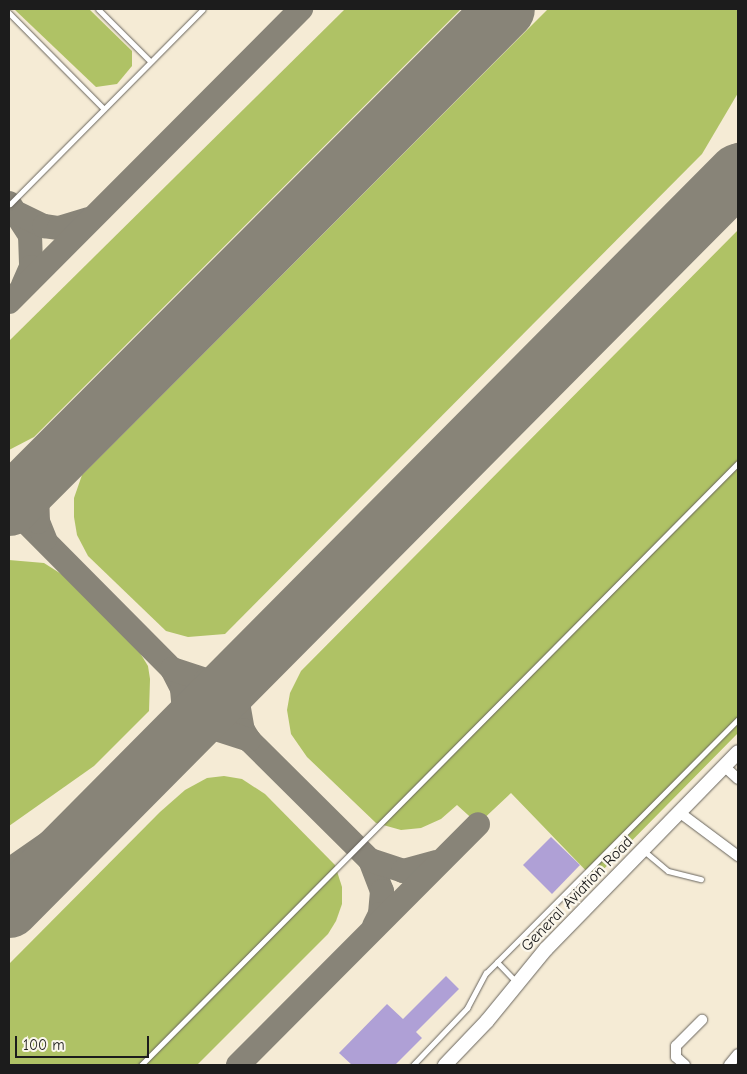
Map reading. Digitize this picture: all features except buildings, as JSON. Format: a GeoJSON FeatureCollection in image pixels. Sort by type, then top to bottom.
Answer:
{"type":"FeatureCollection","features":[{"type":"Feature","properties":{"kind":"main road","name":"General Aviation Road"},"geometry":{"type":"LineString","coordinates":[[445,1065],[487,1021],[516,982],[738,752]]}},
{"type":"Feature","properties":{"kind":"street"},"geometry":{"type":"LineString","coordinates":[[724,766],[738,779]]}},
{"type":"Feature","properties":{"kind":"street"},"geometry":{"type":"LineString","coordinates":[[680,812],[738,856]]}},
{"type":"Feature","properties":{"kind":"street"},"geometry":{"type":"LineString","coordinates":[[685,1065],[676,1057],[676,1046],[702,1020]]}},
{"type":"Feature","properties":{"kind":"street"},"geometry":{"type":"LineString","coordinates":[[729,1065],[738,1054]]}},
{"type":"Feature","properties":{"kind":"lane"},"geometry":{"type":"LineString","coordinates":[[98,9],[149,60]]}},
{"type":"Feature","properties":{"kind":"lane"},"geometry":{"type":"LineString","coordinates":[[10,204],[149,60],[203,9]]}},
{"type":"Feature","properties":{"kind":"lane"},"geometry":{"type":"LineString","coordinates":[[9,13],[103,108]]}},
{"type":"Feature","properties":{"kind":"lane"},"geometry":{"type":"LineString","coordinates":[[140,1065],[738,463]]}},
{"type":"Feature","properties":{"kind":"lane"},"geometry":{"type":"LineString","coordinates":[[413,1065],[467,1008],[486,973],[738,719]]}},
{"type":"Feature","properties":{"kind":"lane"},"geometry":{"type":"LineString","coordinates":[[643,851],[668,871],[701,879]]}},
{"type":"Feature","properties":{"kind":"lane"},"geometry":{"type":"LineString","coordinates":[[497,962],[516,982]]}},
{"type":"Feature","properties":{"kind":"green space"},"geometry":{"type":"Polygon","coordinates":[[[14,9],[89,9],[132,51],[132,66],[117,84],[96,87],[14,9]]]}},
{"type":"Feature","properties":{"kind":"green space"},"geometry":{"type":"Polygon","coordinates":[[[345,9],[461,9],[34,437],[9,450],[9,341],[345,9]]]}},
{"type":"Feature","properties":{"kind":"green space"},"geometry":{"type":"Polygon","coordinates":[[[548,9],[738,9],[738,93],[702,154],[225,634],[188,637],[166,631],[88,556],[77,535],[74,517],[74,498],[82,475],[548,9]]]}},
{"type":"Feature","properties":{"kind":"green space"},"geometry":{"type":"Polygon","coordinates":[[[738,230],[738,733],[594,879],[511,793],[478,824],[457,805],[441,819],[421,828],[401,830],[376,823],[307,757],[291,734],[287,710],[290,693],[301,671],[738,230]]]}},
{"type":"Feature","properties":{"kind":"green space"},"geometry":{"type":"Polygon","coordinates":[[[9,560],[44,563],[66,577],[137,648],[148,666],[150,679],[149,711],[94,766],[9,826],[9,560]]]}},
{"type":"Feature","properties":{"kind":"green space"},"geometry":{"type":"Polygon","coordinates":[[[224,776],[242,779],[265,794],[335,865],[342,887],[342,904],[336,921],[328,934],[197,1065],[9,1065],[9,964],[160,812],[185,790],[207,778],[224,776]]]}},
{"type":"Feature","properties":{"kind":"taxiway"},"geometry":{"type":"LineString","coordinates":[[9,302],[301,9]]}},
{"type":"Feature","properties":{"kind":"taxiway"},"geometry":{"type":"LineString","coordinates":[[697,215],[738,155]]}},
{"type":"Feature","properties":{"kind":"taxiway"},"geometry":{"type":"LineString","coordinates":[[9,203],[30,235],[31,267],[23,285]]}},
{"type":"Feature","properties":{"kind":"taxiway"},"geometry":{"type":"LineString","coordinates":[[19,214],[44,226],[59,228],[89,219]]}},
{"type":"Feature","properties":{"kind":"taxiway"},"geometry":{"type":"LineString","coordinates":[[9,481],[28,478],[48,467]]}},
{"type":"Feature","properties":{"kind":"taxiway"},"geometry":{"type":"LineString","coordinates":[[45,539],[38,522],[37,499],[48,467]]}},
{"type":"Feature","properties":{"kind":"taxiway"},"geometry":{"type":"LineString","coordinates":[[9,505],[172,669],[182,689],[184,712],[172,744]]}},
{"type":"Feature","properties":{"kind":"taxiway"},"geometry":{"type":"LineString","coordinates":[[250,665],[237,697],[243,730],[249,740],[370,860],[382,891],[380,914],[374,926]]}},
{"type":"Feature","properties":{"kind":"taxiway"},"geometry":{"type":"LineString","coordinates":[[172,669],[206,680],[229,677],[250,665]]}},
{"type":"Feature","properties":{"kind":"taxiway"},"geometry":{"type":"LineString","coordinates":[[172,744],[193,732],[216,729],[249,740]]}},
{"type":"Feature","properties":{"kind":"taxiway"},"geometry":{"type":"LineString","coordinates":[[9,870],[127,788]]}},
{"type":"Feature","properties":{"kind":"taxiway"},"geometry":{"type":"LineString","coordinates":[[238,1065],[478,824]]}},
{"type":"Feature","properties":{"kind":"taxiway"},"geometry":{"type":"LineString","coordinates":[[370,860],[403,871],[437,862]]}},
{"type":"Feature","properties":{"kind":"runway"},"geometry":{"type":"LineString","coordinates":[[9,506],[505,9]]}},
{"type":"Feature","properties":{"kind":"runway"},"geometry":{"type":"LineString","coordinates":[[9,908],[738,174]]}}]}
